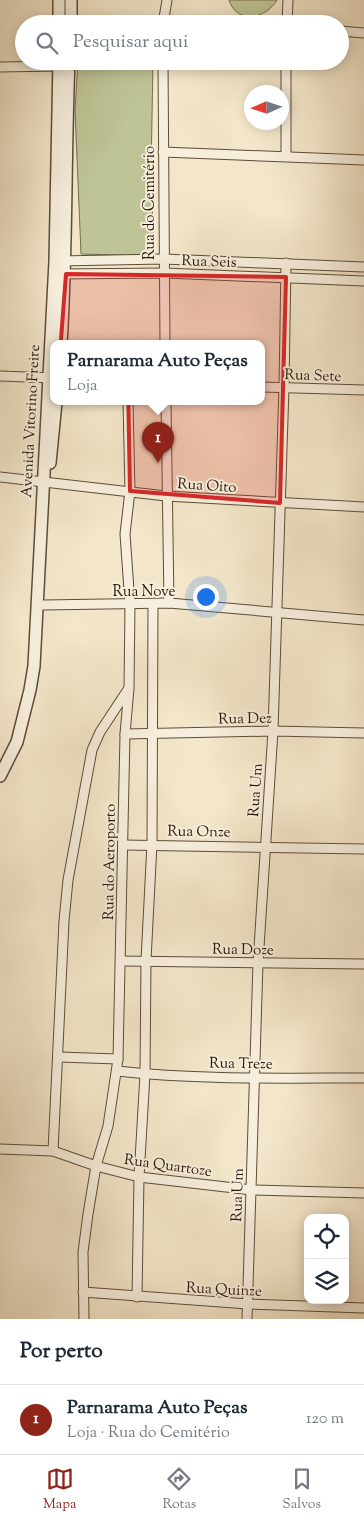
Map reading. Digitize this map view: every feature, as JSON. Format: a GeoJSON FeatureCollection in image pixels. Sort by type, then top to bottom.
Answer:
{"type":"FeatureCollection","features":[{"type":"Feature","properties":{"kind":"street"},"geometry":{"type":"LineString","coordinates":[[59,0],[59,15]]}},
{"type":"Feature","properties":{"kind":"street"},"geometry":{"type":"LineString","coordinates":[[71,15],[72,0]]}},
{"type":"Feature","properties":{"kind":"street"},"geometry":{"type":"LineString","coordinates":[[164,15],[167,0]]}},
{"type":"Feature","properties":{"kind":"street"},"geometry":{"type":"LineString","coordinates":[[287,15],[288,0]]}},
{"type":"Feature","properties":{"kind":"street"},"geometry":{"type":"LineString","coordinates":[[349,32],[364,33]]}},
{"type":"Feature","properties":{"kind":"street"},"geometry":{"type":"LineString","coordinates":[[0,67],[15,66]]}},
{"type":"Feature","properties":{"kind":"street","name":"Avenida Vitorino Freire"},"geometry":{"type":"LineString","coordinates":[[61,340],[62,70]]}},
{"type":"Feature","properties":{"kind":"street","name":"Rua do Cemitério"},"geometry":{"type":"LineString","coordinates":[[163,70],[165,340]]}},
{"type":"Feature","properties":{"kind":"street"},"geometry":{"type":"LineString","coordinates":[[286,70],[286,156]]}},
{"type":"Feature","properties":{"kind":"street"},"geometry":{"type":"LineString","coordinates":[[163,152],[364,160]]}},
{"type":"Feature","properties":{"kind":"street"},"geometry":{"type":"LineString","coordinates":[[60,261],[163,260],[364,267]]}},
{"type":"Feature","properties":{"kind":"street","name":"Rua Um"},"geometry":{"type":"LineString","coordinates":[[247,1319],[258,963],[264,846],[273,732],[286,263]]}},
{"type":"Feature","properties":{"kind":"street","name":"Rua Seis"},"geometry":{"type":"LineString","coordinates":[[60,274],[164,273],[364,281]]}},
{"type":"Feature","properties":{"kind":"street","name":"Avenida Vitorino Freire"},"geometry":{"type":"LineString","coordinates":[[54,340],[60,274]]}},
{"type":"Feature","properties":{"kind":"street"},"geometry":{"type":"LineString","coordinates":[[0,376],[50,377]]}},
{"type":"Feature","properties":{"kind":"street","name":"Rua Sete"},"geometry":{"type":"LineString","coordinates":[[265,387],[364,390]]}},
{"type":"Feature","properties":{"kind":"street","name":"Avenida Vitorino Freire"},"geometry":{"type":"LineString","coordinates":[[0,776],[17,742],[34,666],[50,395]]}},
{"type":"Feature","properties":{"kind":"street","name":"Avenida Vitorino Freire"},"geometry":{"type":"LineString","coordinates":[[0,788],[20,749],[35,698],[41,655],[45,483],[56,405]]}},
{"type":"Feature","properties":{"kind":"street","name":"Rua do Aeroporto"},"geometry":{"type":"LineString","coordinates":[[84,1319],[84,1252],[96,1166],[108,1126],[118,1059],[126,734],[129,688],[130,604],[125,534],[130,491],[128,405]]}},
{"type":"Feature","properties":{"kind":"street"},"geometry":{"type":"LineString","coordinates":[[166,405],[169,603]]}},
{"type":"Feature","properties":{"kind":"street","name":"Rua Oito"},"geometry":{"type":"LineString","coordinates":[[0,477],[166,496],[364,507]]}},
{"type":"Feature","properties":{"kind":"street","name":"Rua Nove"},"geometry":{"type":"LineString","coordinates":[[43,605],[169,603],[364,620]]}},
{"type":"Feature","properties":{"kind":"street"},"geometry":{"type":"LineString","coordinates":[[137,1297],[140,1177],[146,1074],[146,960],[152,844],[153,604]]}},
{"type":"Feature","properties":{"kind":"street"},"geometry":{"type":"LineString","coordinates":[[53,1151],[66,905],[86,778],[92,750],[100,732],[129,688]]}},
{"type":"Feature","properties":{"kind":"street","name":"Rua Dez"},"geometry":{"type":"LineString","coordinates":[[126,734],[364,733]]}},
{"type":"Feature","properties":{"kind":"street","name":"Rua Onze"},"geometry":{"type":"LineString","coordinates":[[123,845],[364,849]]}},
{"type":"Feature","properties":{"kind":"street","name":"Rua Doze"},"geometry":{"type":"LineString","coordinates":[[121,961],[364,964]]}},
{"type":"Feature","properties":{"kind":"street"},"geometry":{"type":"LineString","coordinates":[[59,1057],[118,1059]]}},
{"type":"Feature","properties":{"kind":"street","name":"Rua Treze"},"geometry":{"type":"LineString","coordinates":[[117,1071],[146,1074],[254,1078],[364,1078]]}},
{"type":"Feature","properties":{"kind":"street","name":"Rua Quartoze"},"geometry":{"type":"LineString","coordinates":[[0,1149],[53,1151],[96,1166],[140,1177],[252,1190],[364,1193]]}},
{"type":"Feature","properties":{"kind":"street","name":"Rua Quinze"},"geometry":{"type":"LineString","coordinates":[[83,1292],[248,1304],[364,1308]]}},
{"type":"Feature","properties":{"kind":"highlighted area"},"geometry":{"type":"Polygon","coordinates":[[[66,274],[286,277],[280,503],[130,491],[128,382],[58,379],[66,274]]]}},
{"type":"Feature","properties":{"kind":"green space"},"geometry":{"type":"Polygon","coordinates":[[[229,0],[277,0],[266,12],[259,15],[243,15],[233,8],[229,0]]]}},
{"type":"Feature","properties":{"kind":"green space"},"geometry":{"type":"Polygon","coordinates":[[[77,70],[153,70],[151,174],[154,256],[81,254],[75,110],[77,70]]]}},
{"type":"Feature","properties":{"kind":"place","name":"Parnarama Auto Peças"},"geometry":{"type":"Point","coordinates":[158,463]}}]}
